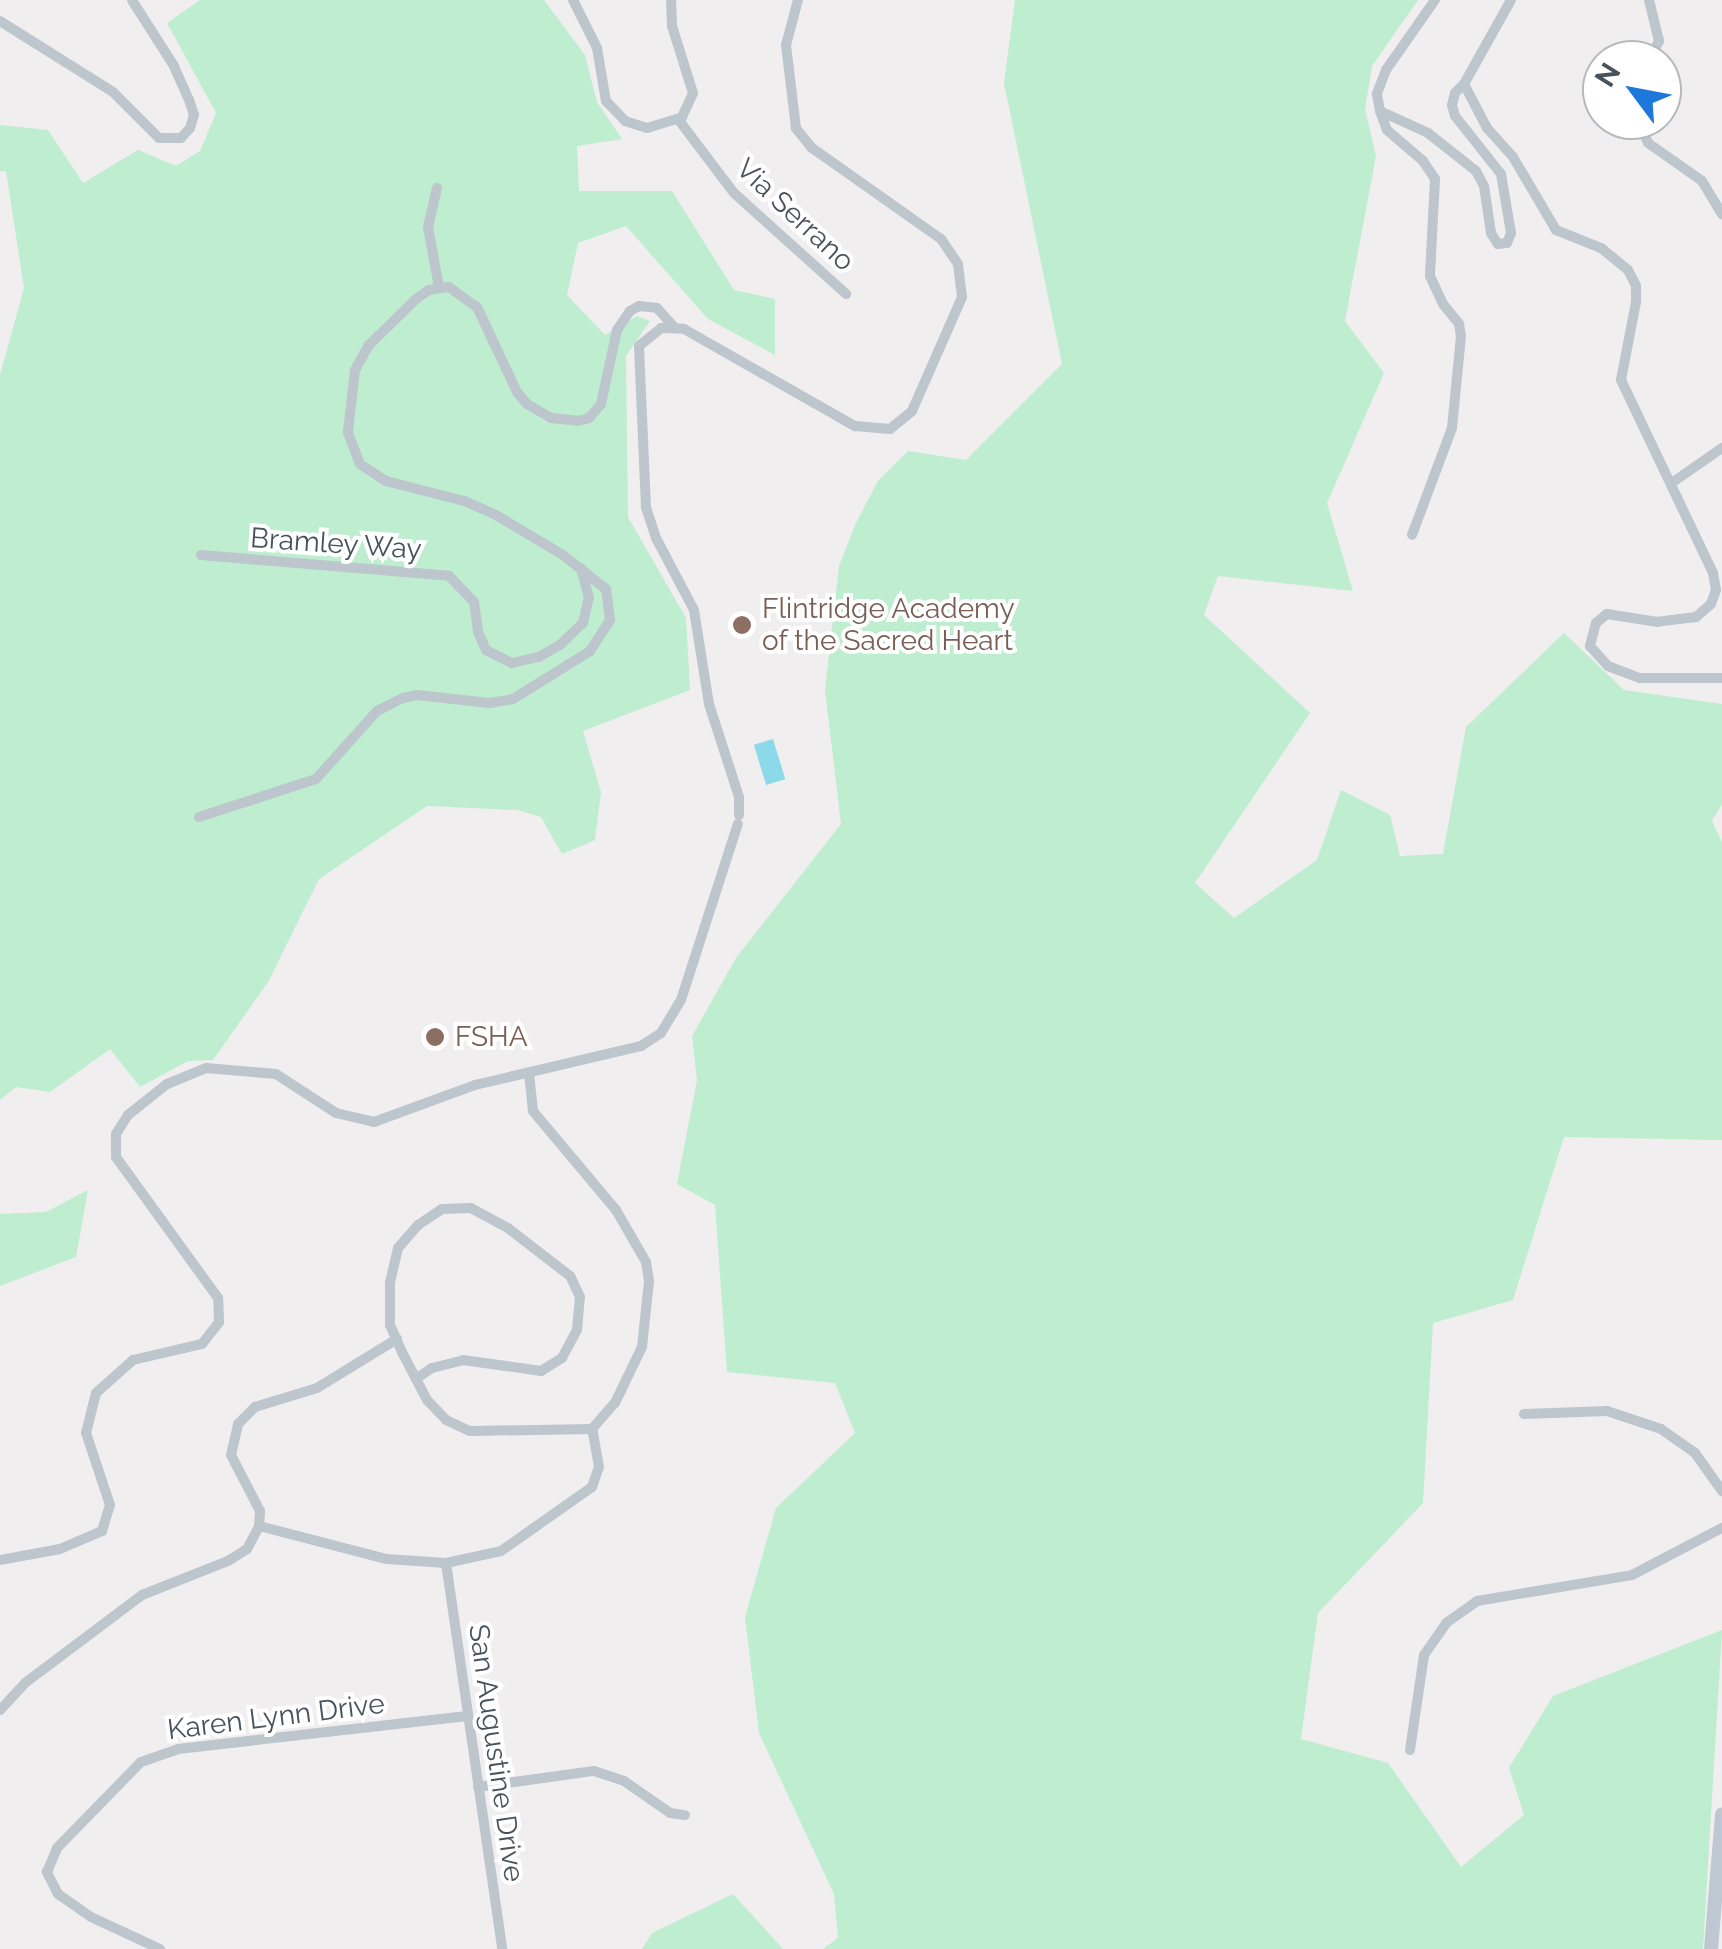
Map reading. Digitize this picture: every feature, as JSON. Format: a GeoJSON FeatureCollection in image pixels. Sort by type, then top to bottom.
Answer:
{"type":"FeatureCollection","features":[{"type":"Feature","properties":{"kind":"street"},"geometry":{"type":"LineString","coordinates":[[0,21],[113,92],[159,138],[181,138],[190,128],[194,114],[174,66],[132,0]]}},
{"type":"Feature","properties":{"kind":"street"},"geometry":{"type":"LineString","coordinates":[[573,0],[598,48],[603,88],[614,111],[624,121],[647,128],[678,119],[686,112],[693,93],[672,26],[670,0]]}},
{"type":"Feature","properties":{"kind":"street"},"geometry":{"type":"LineString","coordinates":[[199,817],[316,778],[389,703],[417,695],[503,702],[567,668],[598,642],[612,610],[606,590],[581,567],[480,508],[386,481],[353,455],[348,432],[353,382],[362,356],[416,299],[439,287],[457,291],[477,307],[516,392],[527,404],[565,421],[588,418],[601,404],[617,330],[630,311],[639,306],[656,308],[674,326],[855,426],[877,430],[897,426],[912,410],[960,304],[958,264],[941,239],[812,148],[796,128],[786,44],[798,0]]}},
{"type":"Feature","properties":{"kind":"street"},"geometry":{"type":"LineString","coordinates":[[1412,535],[1452,428],[1461,336],[1459,324],[1442,304],[1430,276],[1435,178],[1423,160],[1387,130],[1377,94],[1386,70],[1435,0]]}},
{"type":"Feature","properties":{"kind":"street"},"geometry":{"type":"LineString","coordinates":[[1380,111],[1428,133],[1476,172],[1484,186],[1491,233],[1498,244],[1507,243],[1510,218],[1501,174],[1455,116],[1452,105],[1455,93],[1464,84],[1511,0]]}},
{"type":"Feature","properties":{"kind":"street"},"geometry":{"type":"LineString","coordinates":[[1649,0],[1660,40]]}},
{"type":"Feature","properties":{"kind":"street"},"geometry":{"type":"LineString","coordinates":[[1464,84],[1487,128],[1513,157],[1556,230],[1602,248],[1628,270],[1636,286],[1636,302],[1621,380],[1673,482],[1713,573],[1716,590],[1711,604],[1681,622],[1607,614],[1596,622],[1590,646],[1608,666],[1640,678],[1722,678]]}},
{"type":"Feature","properties":{"kind":"street","name":"Via Serrano"},"geometry":{"type":"LineString","coordinates":[[678,119],[734,193],[846,294]]}},
{"type":"Feature","properties":{"kind":"street"},"geometry":{"type":"LineString","coordinates":[[1646,140],[1702,181],[1722,214]]}},
{"type":"Feature","properties":{"kind":"street"},"geometry":{"type":"LineString","coordinates":[[436,188],[428,227],[439,287]]}},
{"type":"Feature","properties":{"kind":"street"},"geometry":{"type":"LineString","coordinates":[[0,1560],[60,1549],[102,1532],[110,1504],[86,1433],[96,1392],[133,1360],[202,1344],[220,1322],[218,1298],[116,1157],[116,1134],[128,1115],[167,1084],[206,1068],[276,1074],[336,1113],[374,1122],[446,1094],[622,1053],[661,1032],[682,1000],[739,820],[739,797],[709,704],[694,610],[656,538],[646,507],[636,356],[653,331],[674,326]]}},
{"type":"Feature","properties":{"kind":"street"},"geometry":{"type":"LineString","coordinates":[[1673,482],[1722,448]]}},
{"type":"Feature","properties":{"kind":"street","name":"Bramley Way"},"geometry":{"type":"LineString","coordinates":[[201,555],[450,576],[474,602],[478,632],[486,650],[512,663],[540,657],[576,632],[589,598],[581,567]]}},
{"type":"Feature","properties":{"kind":"street"},"geometry":{"type":"LineString","coordinates":[[416,1379],[432,1368],[463,1360],[532,1373],[551,1367],[568,1352],[577,1330],[582,1308],[576,1288],[560,1267],[492,1217],[462,1206],[442,1209],[425,1218],[398,1248],[388,1298],[396,1339],[416,1379],[435,1411],[470,1430],[592,1429],[614,1403],[642,1347],[650,1302],[646,1262],[624,1220],[594,1180],[539,1121],[529,1100],[529,1074]]}},
{"type":"Feature","properties":{"kind":"street"},"geometry":{"type":"LineString","coordinates":[[0,1710],[25,1683],[97,1625],[142,1595],[238,1556],[259,1526],[258,1501],[231,1455],[238,1424],[255,1407],[317,1388],[396,1339]]}},
{"type":"Feature","properties":{"kind":"street"},"geometry":{"type":"LineString","coordinates":[[1524,1414],[1607,1411],[1661,1429],[1695,1453],[1722,1492]]}},
{"type":"Feature","properties":{"kind":"street"},"geometry":{"type":"LineString","coordinates":[[259,1526],[387,1560],[446,1563],[501,1551],[586,1494],[599,1468],[592,1429]]}},
{"type":"Feature","properties":{"kind":"street"},"geometry":{"type":"LineString","coordinates":[[1410,1750],[1424,1655],[1446,1623],[1477,1600],[1632,1576],[1722,1528]]}},
{"type":"Feature","properties":{"kind":"street","name":"San Augustine Drive"},"geometry":{"type":"LineString","coordinates":[[446,1563],[502,1949]]}},
{"type":"Feature","properties":{"kind":"street","name":"Karen Lynn Drive"},"geometry":{"type":"LineString","coordinates":[[160,1949],[91,1917],[58,1894],[46,1872],[56,1848],[141,1762],[178,1749],[467,1716]]}},
{"type":"Feature","properties":{"kind":"street"},"geometry":{"type":"LineString","coordinates":[[478,1787],[594,1770],[624,1782],[670,1813],[685,1815]]}},
{"type":"Feature","properties":{"kind":"street"},"geometry":{"type":"LineString","coordinates":[[1711,1949],[1722,1814]]}},
{"type":"Feature","properties":{"kind":"green space"},"geometry":{"type":"Polygon","coordinates":[[[200,0],[544,0],[585,55],[597,102],[622,139],[577,146],[579,191],[672,191],[734,290],[775,299],[775,355],[708,319],[626,226],[578,243],[567,295],[605,335],[637,316],[650,321],[626,356],[628,517],[686,618],[690,690],[583,731],[601,792],[595,840],[562,854],[541,817],[518,810],[427,806],[319,879],[268,982],[213,1060],[188,1061],[140,1087],[110,1049],[50,1092],[16,1087],[0,1100],[0,375],[24,288],[6,171],[0,171],[0,125],[48,130],[83,183],[138,150],[176,166],[200,151],[216,113],[167,23],[200,0]]]}},
{"type":"Feature","properties":{"kind":"green space"},"geometry":{"type":"Polygon","coordinates":[[[1015,0],[1418,0],[1372,66],[1365,110],[1376,156],[1345,321],[1384,373],[1327,503],[1353,591],[1218,576],[1204,615],[1310,713],[1195,883],[1234,918],[1317,860],[1341,790],[1390,815],[1400,856],[1443,854],[1466,727],[1564,633],[1624,690],[1722,704],[1722,804],[1712,821],[1722,842],[1722,1140],[1564,1137],[1513,1300],[1433,1323],[1423,1503],[1318,1613],[1301,1739],[1388,1763],[1461,1867],[1524,1815],[1509,1768],[1553,1696],[1722,1630],[1703,1949],[823,1949],[838,1938],[834,1894],[759,1733],[745,1617],[776,1508],[855,1433],[835,1383],[727,1372],[715,1205],[677,1184],[697,1080],[692,1036],[736,958],[841,824],[825,690],[839,566],[856,523],[878,481],[908,451],[966,460],[1062,364],[1004,83],[1015,0]]]}},
{"type":"Feature","properties":{"kind":"green space"},"geometry":{"type":"Polygon","coordinates":[[[88,1190],[76,1257],[0,1286],[0,1214],[46,1212],[88,1190]]]}},
{"type":"Feature","properties":{"kind":"green space"},"geometry":{"type":"Polygon","coordinates":[[[733,1894],[783,1949],[642,1949],[652,1933],[733,1894]]]}},
{"type":"Feature","properties":{"kind":"water"},"geometry":{"type":"Polygon","coordinates":[[[773,739],[785,779],[766,785],[754,745],[773,739]]]}},
{"type":"Feature","properties":{"kind":"place","name":"Flintridge Academy of the Sacred Heart"},"geometry":{"type":"Point","coordinates":[742,625]}},
{"type":"Feature","properties":{"kind":"place","name":"FSHA"},"geometry":{"type":"Point","coordinates":[435,1037]}}]}
